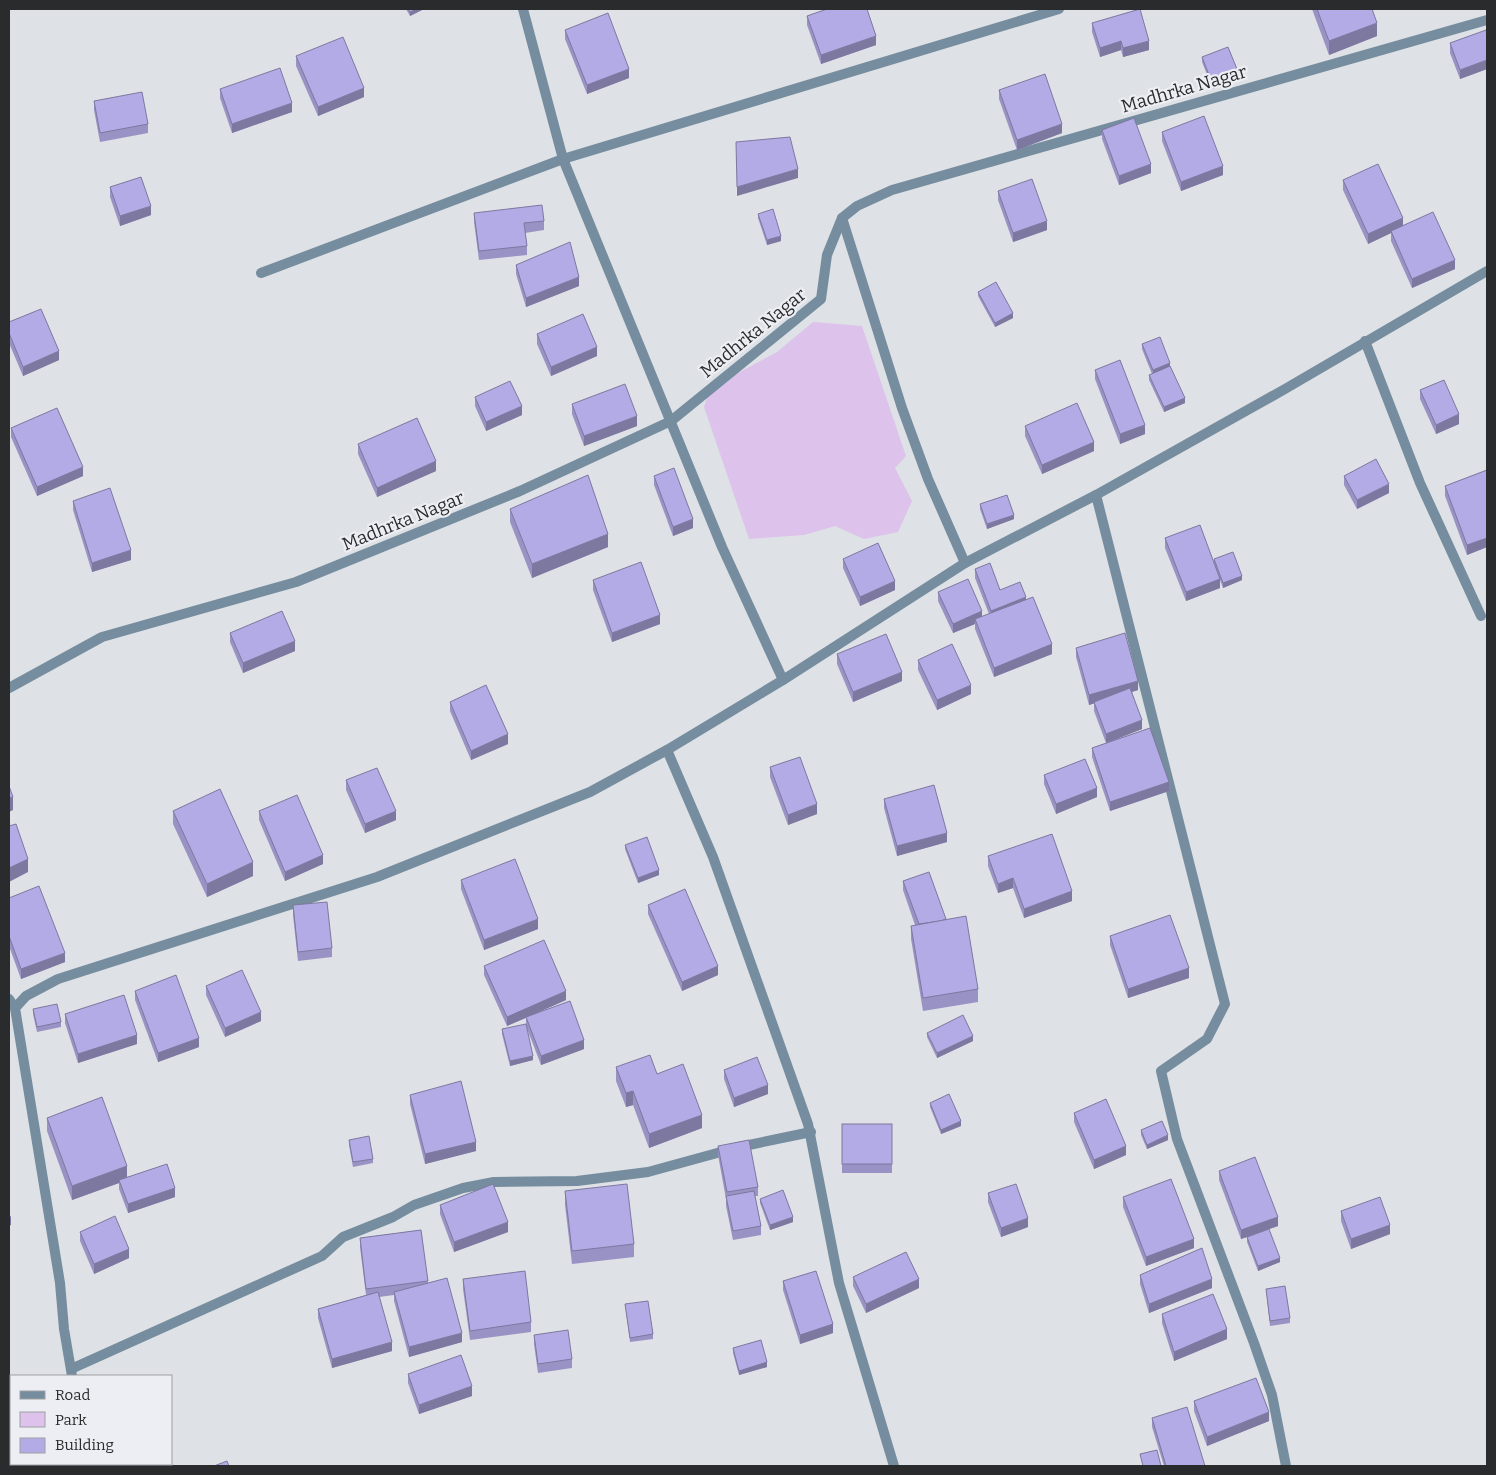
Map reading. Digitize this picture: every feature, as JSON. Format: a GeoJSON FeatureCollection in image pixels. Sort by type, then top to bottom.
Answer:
{"type":"FeatureCollection","features":[{"type":"Feature","properties":{"kind":"street"},"geometry":{"type":"LineString","coordinates":[[523,9],[563,159],[722,547],[783,680]]}},
{"type":"Feature","properties":{"kind":"street"},"geometry":{"type":"LineString","coordinates":[[261,273],[563,159],[1059,9]]}},
{"type":"Feature","properties":{"kind":"street","name":"Madhrka Nagar"},"geometry":{"type":"LineString","coordinates":[[9,688],[102,637],[296,582],[520,491],[671,421],[822,299],[827,255],[842,218],[857,206],[892,190],[1487,20]]}},
{"type":"Feature","properties":{"kind":"street"},"geometry":{"type":"LineString","coordinates":[[842,218],[902,408],[928,479],[965,563]]}},
{"type":"Feature","properties":{"kind":"street"},"geometry":{"type":"LineString","coordinates":[[811,1132],[739,1147],[648,1172],[577,1181],[494,1182],[463,1188],[414,1205],[393,1217],[343,1237],[322,1256],[72,1373],[64,1329],[57,1259],[12,1003],[58,979],[377,878],[590,792],[667,750],[783,680],[965,563],[1096,495],[1487,271]]}},
{"type":"Feature","properties":{"kind":"street"},"geometry":{"type":"LineString","coordinates":[[1365,341],[1420,483],[1481,616]]}},
{"type":"Feature","properties":{"kind":"street"},"geometry":{"type":"LineString","coordinates":[[1096,495],[1224,1004],[1207,1039],[1161,1071],[1177,1139],[1272,1395],[1286,1466]]}},
{"type":"Feature","properties":{"kind":"street"},"geometry":{"type":"LineString","coordinates":[[667,750],[713,856],[811,1132],[838,1283],[894,1466]]}},
{"type":"Feature","properties":{"kind":"green space"},"geometry":{"type":"Polygon","coordinates":[[[813,322],[862,326],[906,456],[895,468],[912,501],[898,532],[864,539],[835,526],[804,535],[749,539],[704,407],[710,388],[777,352],[813,322]]]}},
{"type":"Feature","properties":{"kind":"building"},"geometry":{"type":"Polygon","coordinates":[[[827,9],[867,9],[876,36],[821,55],[807,16],[827,9]]]}},
{"type":"Feature","properties":{"kind":"building"},"geometry":{"type":"Polygon","coordinates":[[[1140,9],[1149,41],[1123,48],[1121,41],[1100,48],[1092,23],[1140,9]]]}},
{"type":"Feature","properties":{"kind":"building"},"geometry":{"type":"Polygon","coordinates":[[[1317,9],[1372,9],[1377,23],[1329,41],[1317,9]]]}},
{"type":"Feature","properties":{"kind":"building"},"geometry":{"type":"Polygon","coordinates":[[[608,13],[629,69],[587,85],[565,30],[608,13]]]}},
{"type":"Feature","properties":{"kind":"building"},"geometry":{"type":"Polygon","coordinates":[[[1486,30],[1487,60],[1460,70],[1450,43],[1486,30]]]}},
{"type":"Feature","properties":{"kind":"building"},"geometry":{"type":"Polygon","coordinates":[[[343,37],[364,88],[318,107],[296,56],[343,37]]]}},
{"type":"Feature","properties":{"kind":"building"},"geometry":{"type":"Polygon","coordinates":[[[1228,47],[1239,74],[1213,85],[1202,57],[1228,47]]]}},
{"type":"Feature","properties":{"kind":"building"},"geometry":{"type":"Polygon","coordinates":[[[280,68],[292,103],[232,124],[220,89],[280,68]]]}},
{"type":"Feature","properties":{"kind":"building"},"geometry":{"type":"Polygon","coordinates":[[[1045,74],[1062,124],[1017,140],[999,90],[1045,74]]]}},
{"type":"Feature","properties":{"kind":"building"},"geometry":{"type":"Polygon","coordinates":[[[142,92],[148,124],[100,133],[94,101],[142,92]]]}},
{"type":"Feature","properties":{"kind":"building"},"geometry":{"type":"Polygon","coordinates":[[[1204,116],[1223,166],[1181,182],[1162,132],[1204,116]]]}},
{"type":"Feature","properties":{"kind":"building"},"geometry":{"type":"Polygon","coordinates":[[[1134,118],[1151,164],[1119,176],[1102,130],[1134,118]]]}},
{"type":"Feature","properties":{"kind":"building"},"geometry":{"type":"Polygon","coordinates":[[[790,137],[798,169],[737,187],[736,142],[790,137]]]}},
{"type":"Feature","properties":{"kind":"building"},"geometry":{"type":"Polygon","coordinates":[[[1378,164],[1403,218],[1368,234],[1343,180],[1378,164]]]}},
{"type":"Feature","properties":{"kind":"building"},"geometry":{"type":"Polygon","coordinates":[[[141,177],[151,206],[120,216],[110,187],[141,177]]]}},
{"type":"Feature","properties":{"kind":"building"},"geometry":{"type":"Polygon","coordinates":[[[1032,179],[1047,221],[1013,233],[998,191],[1032,179]]]}},
{"type":"Feature","properties":{"kind":"building"},"geometry":{"type":"Polygon","coordinates":[[[542,205],[544,221],[524,223],[527,246],[479,251],[474,213],[542,205]]]}},
{"type":"Feature","properties":{"kind":"building"},"geometry":{"type":"Polygon","coordinates":[[[773,209],[781,236],[767,240],[758,214],[773,209]]]}},
{"type":"Feature","properties":{"kind":"building"},"geometry":{"type":"Polygon","coordinates":[[[1433,212],[1455,260],[1412,279],[1391,231],[1433,212]]]}},
{"type":"Feature","properties":{"kind":"building"},"geometry":{"type":"Polygon","coordinates":[[[570,242],[579,277],[526,298],[516,265],[570,242]]]}},
{"type":"Feature","properties":{"kind":"building"},"geometry":{"type":"Polygon","coordinates":[[[996,282],[1013,313],[995,323],[978,292],[996,282]]]}},
{"type":"Feature","properties":{"kind":"building"},"geometry":{"type":"Polygon","coordinates":[[[41,309],[59,351],[23,367],[9,333],[9,322],[41,309]]]}},
{"type":"Feature","properties":{"kind":"building"},"geometry":{"type":"Polygon","coordinates":[[[583,314],[597,347],[551,367],[537,334],[583,314]]]}},
{"type":"Feature","properties":{"kind":"building"},"geometry":{"type":"Polygon","coordinates":[[[1160,337],[1170,363],[1153,370],[1142,344],[1160,337]]]}},
{"type":"Feature","properties":{"kind":"building"},"geometry":{"type":"Polygon","coordinates":[[[1120,360],[1145,425],[1120,434],[1095,370],[1120,360]]]}},
{"type":"Feature","properties":{"kind":"building"},"geometry":{"type":"Polygon","coordinates":[[[1170,366],[1185,398],[1164,407],[1149,375],[1170,366]]]}},
{"type":"Feature","properties":{"kind":"building"},"geometry":{"type":"Polygon","coordinates":[[[1444,380],[1459,414],[1436,425],[1420,390],[1444,380]]]}},
{"type":"Feature","properties":{"kind":"building"},"geometry":{"type":"Polygon","coordinates":[[[510,381],[522,406],[486,422],[475,397],[510,381]]]}},
{"type":"Feature","properties":{"kind":"building"},"geometry":{"type":"Polygon","coordinates":[[[625,384],[637,416],[584,436],[572,404],[625,384]]]}},
{"type":"Feature","properties":{"kind":"building"},"geometry":{"type":"Polygon","coordinates":[[[1077,403],[1094,442],[1042,465],[1025,426],[1077,403]]]}},
{"type":"Feature","properties":{"kind":"building"},"geometry":{"type":"Polygon","coordinates":[[[57,408],[83,467],[37,487],[11,428],[57,408]]]}},
{"type":"Feature","properties":{"kind":"building"},"geometry":{"type":"Polygon","coordinates":[[[417,418],[436,461],[377,488],[358,444],[417,418]]]}},
{"type":"Feature","properties":{"kind":"building"},"geometry":{"type":"Polygon","coordinates":[[[1376,459],[1389,484],[1357,500],[1344,476],[1376,459]]]}},
{"type":"Feature","properties":{"kind":"building"},"geometry":{"type":"Polygon","coordinates":[[[674,468],[693,519],[673,527],[654,476],[674,468]]]}},
{"type":"Feature","properties":{"kind":"building"},"geometry":{"type":"Polygon","coordinates":[[[1487,470],[1487,538],[1467,545],[1445,486],[1487,470]]]}},
{"type":"Feature","properties":{"kind":"building"},"geometry":{"type":"Polygon","coordinates":[[[588,475],[608,534],[532,564],[510,509],[588,475]]]}},
{"type":"Feature","properties":{"kind":"building"},"geometry":{"type":"Polygon","coordinates":[[[110,488],[131,550],[92,563],[73,501],[110,488]]]}},
{"type":"Feature","properties":{"kind":"building"},"geometry":{"type":"Polygon","coordinates":[[[1007,495],[1014,515],[987,524],[980,504],[1007,495]]]}},
{"type":"Feature","properties":{"kind":"building"},"geometry":{"type":"Polygon","coordinates":[[[1200,525],[1220,579],[1186,592],[1165,538],[1200,525]]]}},
{"type":"Feature","properties":{"kind":"building"},"geometry":{"type":"Polygon","coordinates":[[[878,543],[895,581],[860,597],[843,559],[878,543]]]}},
{"type":"Feature","properties":{"kind":"building"},"geometry":{"type":"Polygon","coordinates":[[[1233,552],[1242,576],[1223,583],[1214,559],[1233,552]]]}},
{"type":"Feature","properties":{"kind":"building"},"geometry":{"type":"Polygon","coordinates":[[[641,562],[660,615],[612,633],[593,580],[641,562]]]}},
{"type":"Feature","properties":{"kind":"building"},"geometry":{"type":"Polygon","coordinates":[[[990,563],[1000,590],[1020,582],[1026,597],[991,611],[975,569],[990,563]]]}},
{"type":"Feature","properties":{"kind":"building"},"geometry":{"type":"Polygon","coordinates":[[[968,579],[982,611],[953,624],[938,592],[968,579]]]}},
{"type":"Feature","properties":{"kind":"building"},"geometry":{"type":"Polygon","coordinates":[[[1033,597],[1052,644],[994,668],[975,619],[1033,597]]]}},
{"type":"Feature","properties":{"kind":"building"},"geometry":{"type":"Polygon","coordinates":[[[282,611],[295,641],[243,663],[230,633],[282,611]]]}},
{"type":"Feature","properties":{"kind":"building"},"geometry":{"type":"Polygon","coordinates":[[[1125,633],[1138,681],[1089,695],[1076,648],[1125,633]]]}},
{"type":"Feature","properties":{"kind":"building"},"geometry":{"type":"Polygon","coordinates":[[[886,634],[902,672],[853,692],[837,654],[886,634]]]}},
{"type":"Feature","properties":{"kind":"building"},"geometry":{"type":"Polygon","coordinates":[[[952,644],[971,685],[937,700],[918,660],[952,644]]]}},
{"type":"Feature","properties":{"kind":"building"},"geometry":{"type":"Polygon","coordinates":[[[486,685],[508,734],[471,751],[450,702],[486,685]]]}},
{"type":"Feature","properties":{"kind":"building"},"geometry":{"type":"Polygon","coordinates":[[[1130,688],[1142,720],[1106,734],[1094,702],[1130,688]]]}},
{"type":"Feature","properties":{"kind":"building"},"geometry":{"type":"Polygon","coordinates":[[[1150,728],[1169,782],[1110,802],[1092,748],[1150,728]]]}},
{"type":"Feature","properties":{"kind":"building"},"geometry":{"type":"Polygon","coordinates":[[[800,757],[817,804],[788,815],[770,767],[800,757]]]}},
{"type":"Feature","properties":{"kind":"building"},"geometry":{"type":"Polygon","coordinates":[[[1085,759],[1097,788],[1056,804],[1044,775],[1085,759]]]}},
{"type":"Feature","properties":{"kind":"building"},"geometry":{"type":"Polygon","coordinates":[[[377,768],[396,811],[365,824],[346,780],[377,768]]]}},
{"type":"Feature","properties":{"kind":"building"},"geometry":{"type":"Polygon","coordinates":[[[934,785],[947,833],[897,846],[884,799],[934,785]]]}},
{"type":"Feature","properties":{"kind":"building"},"geometry":{"type":"Polygon","coordinates":[[[9,786],[13,797],[9,798],[9,786]]]}},
{"type":"Feature","properties":{"kind":"building"},"geometry":{"type":"Polygon","coordinates":[[[220,789],[253,862],[207,884],[173,811],[220,789]]]}},
{"type":"Feature","properties":{"kind":"building"},"geometry":{"type":"Polygon","coordinates":[[[297,795],[323,855],[285,872],[259,811],[297,795]]]}},
{"type":"Feature","properties":{"kind":"building"},"geometry":{"type":"Polygon","coordinates":[[[16,824],[28,859],[9,868],[9,826],[16,824]]]}},
{"type":"Feature","properties":{"kind":"building"},"geometry":{"type":"Polygon","coordinates":[[[1052,834],[1072,891],[1024,909],[1013,878],[998,884],[988,856],[1052,834]]]}},
{"type":"Feature","properties":{"kind":"building"},"geometry":{"type":"Polygon","coordinates":[[[647,837],[659,870],[638,878],[625,845],[647,837]]]}},
{"type":"Feature","properties":{"kind":"building"},"geometry":{"type":"Polygon","coordinates":[[[515,859],[538,919],[484,940],[461,880],[515,859]]]}},
{"type":"Feature","properties":{"kind":"building"},"geometry":{"type":"Polygon","coordinates":[[[929,872],[946,919],[919,924],[903,881],[929,872]]]}},
{"type":"Feature","properties":{"kind":"building"},"geometry":{"type":"Polygon","coordinates":[[[39,886],[65,953],[21,969],[9,936],[9,898],[39,886]]]}},
{"type":"Feature","properties":{"kind":"building"},"geometry":{"type":"Polygon","coordinates":[[[685,889],[718,966],[682,982],[648,905],[685,889]]]}},
{"type":"Feature","properties":{"kind":"building"},"geometry":{"type":"Polygon","coordinates":[[[327,902],[332,948],[298,952],[293,905],[327,902]]]}},
{"type":"Feature","properties":{"kind":"building"},"geometry":{"type":"Polygon","coordinates":[[[1170,915],[1189,968],[1128,989],[1110,936],[1170,915]]]}},
{"type":"Feature","properties":{"kind":"building"},"geometry":{"type":"Polygon","coordinates":[[[966,916],[978,989],[923,998],[911,926],[966,916]]]}},
{"type":"Feature","properties":{"kind":"building"},"geometry":{"type":"Polygon","coordinates":[[[544,940],[566,991],[507,1017],[484,966],[544,940]]]}},
{"type":"Feature","properties":{"kind":"building"},"geometry":{"type":"Polygon","coordinates":[[[242,970],[261,1012],[225,1028],[206,986],[242,970]]]}},
{"type":"Feature","properties":{"kind":"building"},"geometry":{"type":"Polygon","coordinates":[[[176,975],[199,1038],[158,1053],[135,991],[176,975]]]}},
{"type":"Feature","properties":{"kind":"building"},"geometry":{"type":"Polygon","coordinates":[[[124,995],[137,1035],[78,1054],[65,1014],[124,995]]]}},
{"type":"Feature","properties":{"kind":"building"},"geometry":{"type":"Polygon","coordinates":[[[570,1001],[584,1040],[541,1056],[526,1017],[570,1001]]]}},
{"type":"Feature","properties":{"kind":"building"},"geometry":{"type":"Polygon","coordinates":[[[57,1004],[61,1022],[37,1027],[33,1009],[57,1004]]]}},
{"type":"Feature","properties":{"kind":"building"},"geometry":{"type":"Polygon","coordinates":[[[963,1015],[973,1036],[937,1053],[927,1033],[963,1015]]]}},
{"type":"Feature","properties":{"kind":"building"},"geometry":{"type":"Polygon","coordinates":[[[526,1024],[533,1056],[510,1061],[502,1029],[526,1024]]]}},
{"type":"Feature","properties":{"kind":"building"},"geometry":{"type":"Polygon","coordinates":[[[650,1055],[657,1074],[683,1064],[702,1115],[649,1134],[633,1091],[626,1093],[616,1067],[650,1055]]]}},
{"type":"Feature","properties":{"kind":"building"},"geometry":{"type":"Polygon","coordinates":[[[757,1057],[768,1085],[734,1098],[724,1070],[757,1057]]]}},
{"type":"Feature","properties":{"kind":"building"},"geometry":{"type":"Polygon","coordinates":[[[461,1081],[476,1142],[425,1154],[410,1095],[461,1081]]]}},
{"type":"Feature","properties":{"kind":"building"},"geometry":{"type":"Polygon","coordinates":[[[949,1094],[961,1121],[941,1130],[930,1103],[949,1094]]]}},
{"type":"Feature","properties":{"kind":"building"},"geometry":{"type":"Polygon","coordinates":[[[102,1097],[127,1166],[72,1186],[47,1118],[102,1097]]]}},
{"type":"Feature","properties":{"kind":"building"},"geometry":{"type":"Polygon","coordinates":[[[1106,1099],[1126,1146],[1094,1160],[1074,1113],[1106,1099]]]}},
{"type":"Feature","properties":{"kind":"building"},"geometry":{"type":"Polygon","coordinates":[[[1162,1121],[1168,1135],[1147,1145],[1141,1130],[1162,1121]]]}},
{"type":"Feature","properties":{"kind":"building"},"geometry":{"type":"Polygon","coordinates":[[[842,1124],[892,1124],[892,1164],[842,1164],[842,1124]]]}},
{"type":"Feature","properties":{"kind":"building"},"geometry":{"type":"Polygon","coordinates":[[[369,1136],[373,1159],[353,1162],[349,1140],[369,1136]]]}},
{"type":"Feature","properties":{"kind":"building"},"geometry":{"type":"Polygon","coordinates":[[[749,1140],[758,1187],[727,1192],[718,1146],[749,1140]]]}},
{"type":"Feature","properties":{"kind":"building"},"geometry":{"type":"Polygon","coordinates":[[[1255,1157],[1278,1217],[1241,1230],[1219,1171],[1255,1157]]]}},
{"type":"Feature","properties":{"kind":"building"},"geometry":{"type":"Polygon","coordinates":[[[167,1164],[175,1188],[128,1204],[119,1180],[167,1164]]]}},
{"type":"Feature","properties":{"kind":"building"},"geometry":{"type":"Polygon","coordinates":[[[1171,1179],[1194,1239],[1146,1257],[1123,1197],[1171,1179]]]}},
{"type":"Feature","properties":{"kind":"building"},"geometry":{"type":"Polygon","coordinates":[[[493,1184],[508,1222],[454,1242],[440,1205],[493,1184]]]}},
{"type":"Feature","properties":{"kind":"building"},"geometry":{"type":"Polygon","coordinates":[[[627,1184],[634,1244],[572,1251],[565,1191],[627,1184]]]}},
{"type":"Feature","properties":{"kind":"building"},"geometry":{"type":"Polygon","coordinates":[[[1016,1184],[1028,1218],[1001,1228],[988,1193],[1016,1184]]]}},
{"type":"Feature","properties":{"kind":"building"},"geometry":{"type":"Polygon","coordinates":[[[783,1190],[793,1217],[770,1225],[760,1199],[783,1190]]]}},
{"type":"Feature","properties":{"kind":"building"},"geometry":{"type":"Polygon","coordinates":[[[754,1191],[761,1226],[733,1231],[726,1196],[754,1191]]]}},
{"type":"Feature","properties":{"kind":"building"},"geometry":{"type":"Polygon","coordinates":[[[1380,1197],[1390,1225],[1351,1239],[1341,1211],[1380,1197]]]}},
{"type":"Feature","properties":{"kind":"building"},"geometry":{"type":"Polygon","coordinates":[[[115,1216],[129,1249],[94,1264],[80,1232],[115,1216]]]}},
{"type":"Feature","properties":{"kind":"building"},"geometry":{"type":"Polygon","coordinates":[[[1269,1229],[1280,1258],[1258,1266],[1247,1237],[1269,1229]]]}},
{"type":"Feature","properties":{"kind":"building"},"geometry":{"type":"Polygon","coordinates":[[[421,1230],[428,1281],[366,1289],[360,1238],[421,1230]]]}},
{"type":"Feature","properties":{"kind":"building"},"geometry":{"type":"Polygon","coordinates":[[[1202,1248],[1212,1279],[1149,1304],[1140,1275],[1202,1248]]]}},
{"type":"Feature","properties":{"kind":"building"},"geometry":{"type":"Polygon","coordinates":[[[906,1252],[919,1279],[866,1304],[853,1277],[906,1252]]]}},
{"type":"Feature","properties":{"kind":"building"},"geometry":{"type":"Polygon","coordinates":[[[525,1271],[531,1322],[470,1331],[463,1279],[525,1271]]]}},
{"type":"Feature","properties":{"kind":"building"},"geometry":{"type":"Polygon","coordinates":[[[816,1271],[833,1324],[800,1335],[783,1281],[816,1271]]]}},
{"type":"Feature","properties":{"kind":"building"},"geometry":{"type":"Polygon","coordinates":[[[447,1278],[462,1333],[409,1347],[394,1292],[447,1278]]]}},
{"type":"Feature","properties":{"kind":"building"},"geometry":{"type":"Polygon","coordinates":[[[1285,1286],[1290,1318],[1270,1321],[1266,1289],[1285,1286]]]}},
{"type":"Feature","properties":{"kind":"building"},"geometry":{"type":"Polygon","coordinates":[[[378,1292],[392,1342],[332,1359],[318,1309],[378,1292]]]}},
{"type":"Feature","properties":{"kind":"building"},"geometry":{"type":"Polygon","coordinates":[[[1213,1294],[1227,1329],[1174,1352],[1162,1314],[1213,1294]]]}},
{"type":"Feature","properties":{"kind":"building"},"geometry":{"type":"Polygon","coordinates":[[[648,1301],[653,1334],[630,1338],[625,1304],[648,1301]]]}},
{"type":"Feature","properties":{"kind":"building"},"geometry":{"type":"Polygon","coordinates":[[[568,1330],[572,1359],[538,1364],[534,1335],[568,1330]]]}},
{"type":"Feature","properties":{"kind":"building"},"geometry":{"type":"Polygon","coordinates":[[[761,1340],[767,1362],[739,1371],[733,1348],[761,1340]]]}},
{"type":"Feature","properties":{"kind":"building"},"geometry":{"type":"Polygon","coordinates":[[[461,1355],[472,1386],[419,1405],[408,1374],[461,1355]]]}},
{"type":"Feature","properties":{"kind":"building"},"geometry":{"type":"Polygon","coordinates":[[[1256,1378],[1269,1412],[1207,1437],[1194,1401],[1256,1378]]]}},
{"type":"Feature","properties":{"kind":"building"},"geometry":{"type":"Polygon","coordinates":[[[1187,1407],[1205,1466],[1166,1466],[1152,1418],[1187,1407]]]}},
{"type":"Feature","properties":{"kind":"building"},"geometry":{"type":"Polygon","coordinates":[[[1157,1450],[1161,1466],[1143,1466],[1140,1454],[1157,1450]]]}},
{"type":"Feature","properties":{"kind":"building"},"geometry":{"type":"Polygon","coordinates":[[[227,1461],[229,1466],[214,1466],[227,1461]]]}}]}
